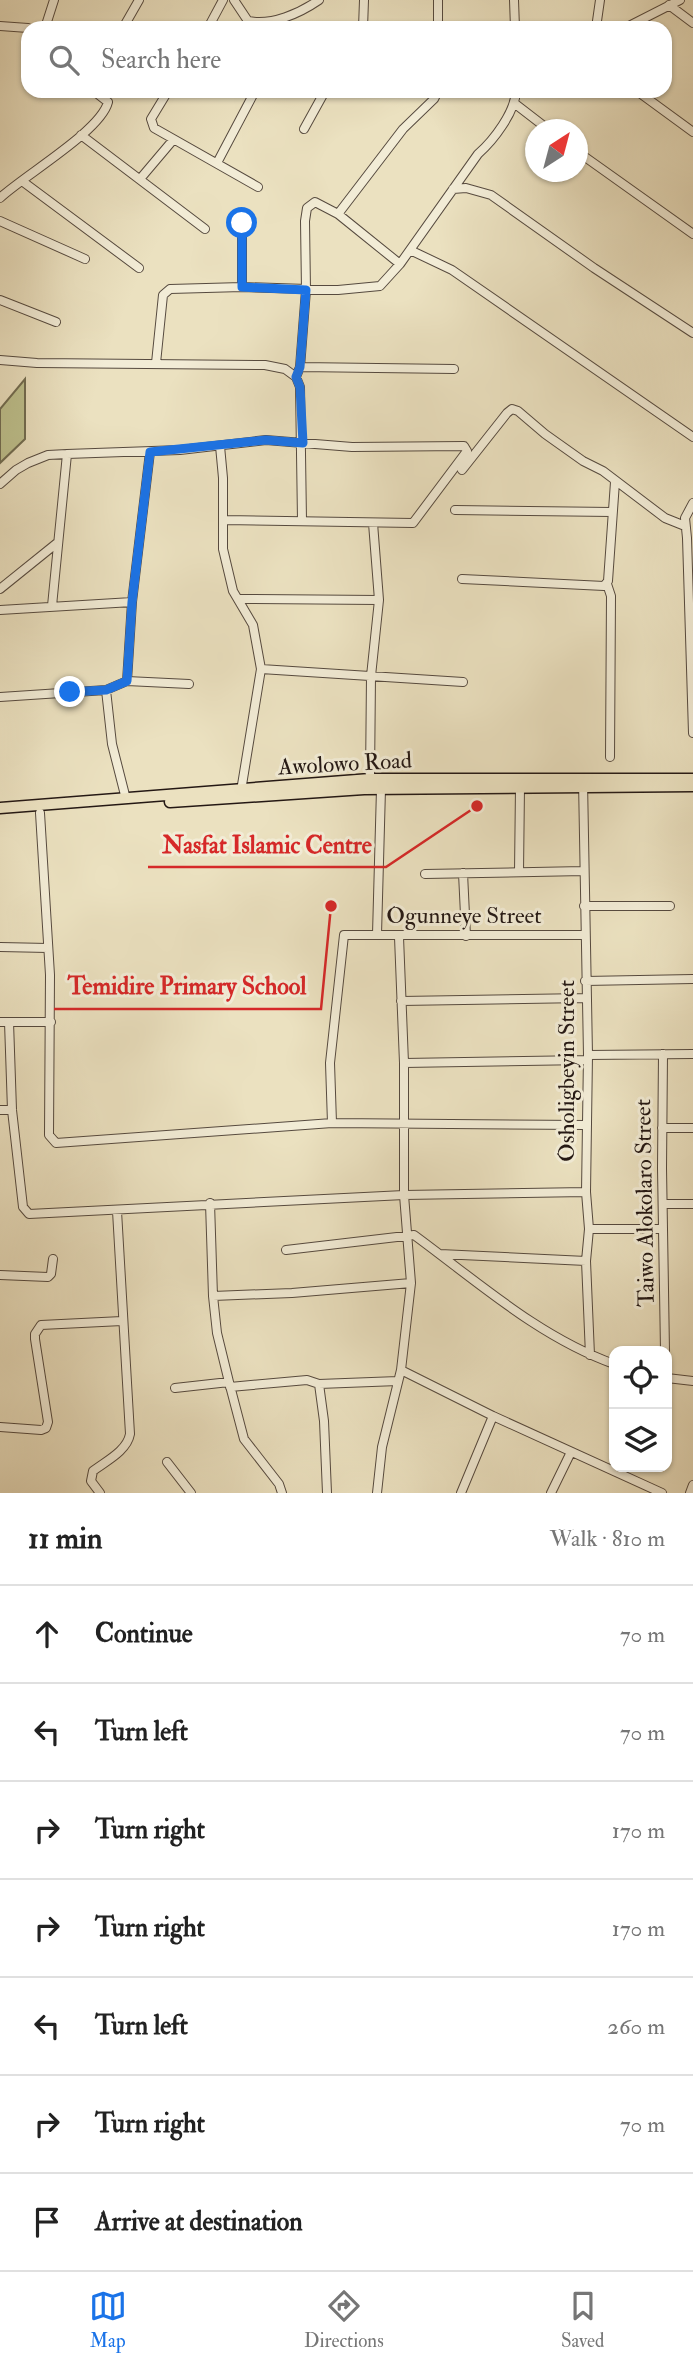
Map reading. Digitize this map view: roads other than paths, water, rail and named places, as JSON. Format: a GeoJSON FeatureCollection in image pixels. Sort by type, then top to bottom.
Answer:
{"type":"FeatureCollection","features":[{"type":"Feature","properties":{"kind":"main road","name":"Awolowo Road"},"geometry":{"type":"LineString","coordinates":[[0,815],[370,779],[693,786]]}},
{"type":"Feature","properties":{"kind":"main road","name":"Awolowo Road"},"geometry":{"type":"LineString","coordinates":[[0,808],[126,799],[381,789],[520,788],[583,782],[693,779]]}},
{"type":"Feature","properties":{"kind":"street"},"geometry":{"type":"LineString","coordinates":[[47,21],[54,0]]}},
{"type":"Feature","properties":{"kind":"street"},"geometry":{"type":"LineString","coordinates":[[127,21],[139,0]]}},
{"type":"Feature","properties":{"kind":"street"},"geometry":{"type":"LineString","coordinates":[[212,21],[223,0]]}},
{"type":"Feature","properties":{"kind":"street"},"geometry":{"type":"LineString","coordinates":[[234,0],[248,21]]}},
{"type":"Feature","properties":{"kind":"street"},"geometry":{"type":"LineString","coordinates":[[279,21],[319,0]]}},
{"type":"Feature","properties":{"kind":"street"},"geometry":{"type":"LineString","coordinates":[[363,21],[364,0]]}},
{"type":"Feature","properties":{"kind":"street"},"geometry":{"type":"LineString","coordinates":[[438,0],[438,21]]}},
{"type":"Feature","properties":{"kind":"street"},"geometry":{"type":"LineString","coordinates":[[514,0],[515,21]]}},
{"type":"Feature","properties":{"kind":"street"},"geometry":{"type":"LineString","coordinates":[[597,21],[600,0]]}},
{"type":"Feature","properties":{"kind":"street"},"geometry":{"type":"LineString","coordinates":[[638,21],[680,0]]}},
{"type":"Feature","properties":{"kind":"street"},"geometry":{"type":"LineString","coordinates":[[669,5],[693,23]]}},
{"type":"Feature","properties":{"kind":"street"},"geometry":{"type":"LineString","coordinates":[[0,26],[21,28]]}},
{"type":"Feature","properties":{"kind":"street"},"geometry":{"type":"LineString","coordinates":[[0,198],[61,153],[80,135],[107,107],[104,98]]}},
{"type":"Feature","properties":{"kind":"street"},"geometry":{"type":"LineString","coordinates":[[164,98],[151,120],[154,128],[258,187]]}},
{"type":"Feature","properties":{"kind":"street"},"geometry":{"type":"LineString","coordinates":[[217,163],[251,98]]}},
{"type":"Feature","properties":{"kind":"street"},"geometry":{"type":"LineString","coordinates":[[304,129],[321,98]]}},
{"type":"Feature","properties":{"kind":"street"},"geometry":{"type":"LineString","coordinates":[[338,214],[402,129],[434,98]]}},
{"type":"Feature","properties":{"kind":"street"},"geometry":{"type":"LineString","coordinates":[[156,363],[164,293],[170,289],[374,288],[387,280],[478,154],[490,143],[515,98]]}},
{"type":"Feature","properties":{"kind":"street"},"geometry":{"type":"LineString","coordinates":[[647,98],[693,132]]}},
{"type":"Feature","properties":{"kind":"street"},"geometry":{"type":"LineString","coordinates":[[514,103],[535,119]]}},
{"type":"Feature","properties":{"kind":"street"},"geometry":{"type":"LineString","coordinates":[[80,135],[205,229]]}},
{"type":"Feature","properties":{"kind":"street"},"geometry":{"type":"LineString","coordinates":[[140,179],[173,140]]}},
{"type":"Feature","properties":{"kind":"street"},"geometry":{"type":"LineString","coordinates":[[588,159],[693,234]]}},
{"type":"Feature","properties":{"kind":"street"},"geometry":{"type":"LineString","coordinates":[[22,181],[139,268]]}},
{"type":"Feature","properties":{"kind":"street"},"geometry":{"type":"LineString","coordinates":[[453,189],[466,188],[491,195],[594,268],[693,333]]}},
{"type":"Feature","properties":{"kind":"street"},"geometry":{"type":"LineString","coordinates":[[296,377],[300,367],[306,290],[307,208],[315,202],[338,214],[400,264]]}},
{"type":"Feature","properties":{"kind":"street"},"geometry":{"type":"LineString","coordinates":[[0,221],[85,259]]}},
{"type":"Feature","properties":{"kind":"street"},"geometry":{"type":"LineString","coordinates":[[242,223],[242,287]]}},
{"type":"Feature","properties":{"kind":"street"},"geometry":{"type":"LineString","coordinates":[[410,250],[452,270],[693,437]]}},
{"type":"Feature","properties":{"kind":"street"},"geometry":{"type":"LineString","coordinates":[[0,300],[56,322]]}},
{"type":"Feature","properties":{"kind":"street"},"geometry":{"type":"LineString","coordinates":[[0,360],[37,363],[265,365],[285,369],[296,377],[300,387],[303,443],[302,520]]}},
{"type":"Feature","properties":{"kind":"street"},"geometry":{"type":"LineString","coordinates":[[300,367],[454,369]]}},
{"type":"Feature","properties":{"kind":"street"},"geometry":{"type":"LineString","coordinates":[[462,470],[512,410],[518,411],[545,434],[583,461],[603,471],[665,518],[685,526]]}},
{"type":"Feature","properties":{"kind":"street"},"geometry":{"type":"LineString","coordinates":[[0,484],[16,470],[48,455],[150,452],[266,440],[352,447],[464,446],[467,451],[416,520],[407,524],[224,520]]}},
{"type":"Feature","properties":{"kind":"street"},"geometry":{"type":"LineString","coordinates":[[220,446],[223,550],[233,591],[254,625],[261,669],[241,791]]}},
{"type":"Feature","properties":{"kind":"street"},"geometry":{"type":"LineString","coordinates":[[127,681],[132,602],[150,452]]}},
{"type":"Feature","properties":{"kind":"street"},"geometry":{"type":"LineString","coordinates":[[52,606],[67,454]]}},
{"type":"Feature","properties":{"kind":"street"},"geometry":{"type":"LineString","coordinates":[[610,757],[611,596],[607,584],[615,482]]}},
{"type":"Feature","properties":{"kind":"street"},"geometry":{"type":"LineString","coordinates":[[693,503],[685,518],[693,733]]}},
{"type":"Feature","properties":{"kind":"street"},"geometry":{"type":"LineString","coordinates":[[455,510],[612,512]]}},
{"type":"Feature","properties":{"kind":"street"},"geometry":{"type":"LineString","coordinates":[[370,779],[371,676],[379,600],[373,523]]}},
{"type":"Feature","properties":{"kind":"street"},"geometry":{"type":"LineString","coordinates":[[0,589],[57,544]]}},
{"type":"Feature","properties":{"kind":"street"},"geometry":{"type":"LineString","coordinates":[[462,579],[604,586],[607,584]]}},
{"type":"Feature","properties":{"kind":"street"},"geometry":{"type":"LineString","coordinates":[[240,599],[379,600]]}},
{"type":"Feature","properties":{"kind":"street"},"geometry":{"type":"LineString","coordinates":[[0,610],[132,602]]}},
{"type":"Feature","properties":{"kind":"street"},"geometry":{"type":"LineString","coordinates":[[261,669],[463,682]]}},
{"type":"Feature","properties":{"kind":"street"},"geometry":{"type":"LineString","coordinates":[[0,697],[106,690],[127,681],[189,684]]}},
{"type":"Feature","properties":{"kind":"street"},"geometry":{"type":"LineString","coordinates":[[106,690],[112,744],[126,799]]}},
{"type":"Feature","properties":{"kind":"street","name":"Osholigbeyin Street"},"geometry":{"type":"LineString","coordinates":[[583,782],[586,1192],[589,1229],[586,1261],[590,1355]]}},
{"type":"Feature","properties":{"kind":"street"},"geometry":{"type":"LineString","coordinates":[[519,872],[520,788]]}},
{"type":"Feature","properties":{"kind":"street"},"geometry":{"type":"LineString","coordinates":[[377,934],[381,789]]}},
{"type":"Feature","properties":{"kind":"street"},"geometry":{"type":"LineString","coordinates":[[40,813],[46,883],[51,1021],[49,1135],[56,1143],[332,1124],[586,1125]]}},
{"type":"Feature","properties":{"kind":"street"},"geometry":{"type":"LineString","coordinates":[[425,874],[584,871]]}},
{"type":"Feature","properties":{"kind":"street"},"geometry":{"type":"LineString","coordinates":[[463,873],[466,936]]}},
{"type":"Feature","properties":{"kind":"street"},"geometry":{"type":"LineString","coordinates":[[584,906],[670,906]]}},
{"type":"Feature","properties":{"kind":"street","name":"Ogunneye Street"},"geometry":{"type":"LineString","coordinates":[[332,1124],[330,1063],[344,935],[584,935]]}},
{"type":"Feature","properties":{"kind":"street"},"geometry":{"type":"LineString","coordinates":[[377,1493],[382,1447],[401,1370],[411,1283],[404,1195],[404,1063],[399,937]]}},
{"type":"Feature","properties":{"kind":"street"},"geometry":{"type":"LineString","coordinates":[[0,947],[48,948]]}},
{"type":"Feature","properties":{"kind":"street"},"geometry":{"type":"LineString","coordinates":[[585,981],[693,979]]}},
{"type":"Feature","properties":{"kind":"street"},"geometry":{"type":"LineString","coordinates":[[401,1001],[585,998]]}},
{"type":"Feature","properties":{"kind":"street"},"geometry":{"type":"LineString","coordinates":[[51,1021],[5,1022],[12,1110],[25,1211],[29,1214],[404,1195],[586,1192]]}},
{"type":"Feature","properties":{"kind":"street","name":"Taiwo Alokolaro Street"},"geometry":{"type":"LineString","coordinates":[[663,1054],[665,1346]]}},
{"type":"Feature","properties":{"kind":"street"},"geometry":{"type":"LineString","coordinates":[[404,1063],[693,1054]]}},
{"type":"Feature","properties":{"kind":"street"},"geometry":{"type":"LineString","coordinates":[[0,1110],[12,1110]]}},
{"type":"Feature","properties":{"kind":"street"},"geometry":{"type":"LineString","coordinates":[[662,1128],[693,1128]]}},
{"type":"Feature","properties":{"kind":"street"},"geometry":{"type":"LineString","coordinates":[[210,1203],[213,1296],[217,1333],[229,1385],[244,1438],[279,1483],[280,1492]]}},
{"type":"Feature","properties":{"kind":"street"},"geometry":{"type":"LineString","coordinates":[[663,1204],[693,1204]]}},
{"type":"Feature","properties":{"kind":"street"},"geometry":{"type":"LineString","coordinates":[[100,1493],[91,1481],[93,1471],[124,1448],[130,1434],[117,1211]]}},
{"type":"Feature","properties":{"kind":"street"},"geometry":{"type":"LineString","coordinates":[[589,1229],[663,1228]]}},
{"type":"Feature","properties":{"kind":"street"},"geometry":{"type":"LineString","coordinates":[[286,1250],[414,1236],[492,1294],[560,1339],[609,1362]]}},
{"type":"Feature","properties":{"kind":"street"},"geometry":{"type":"LineString","coordinates":[[440,1254],[586,1261]]}},
{"type":"Feature","properties":{"kind":"street"},"geometry":{"type":"LineString","coordinates":[[0,1275],[48,1277],[53,1259]]}},
{"type":"Feature","properties":{"kind":"street"},"geometry":{"type":"LineString","coordinates":[[213,1296],[292,1293],[411,1283]]}},
{"type":"Feature","properties":{"kind":"street"},"geometry":{"type":"LineString","coordinates":[[0,1427],[41,1430],[46,1428],[48,1422],[35,1339],[41,1325],[122,1321]]}},
{"type":"Feature","properties":{"kind":"street"},"geometry":{"type":"LineString","coordinates":[[401,1370],[493,1416],[662,1493]]}},
{"type":"Feature","properties":{"kind":"street"},"geometry":{"type":"LineString","coordinates":[[672,1379],[693,1381]]}},
{"type":"Feature","properties":{"kind":"street"},"geometry":{"type":"LineString","coordinates":[[175,1388],[307,1380],[319,1384],[398,1381]]}},
{"type":"Feature","properties":{"kind":"street"},"geometry":{"type":"LineString","coordinates":[[319,1384],[324,1422],[327,1493]]}},
{"type":"Feature","properties":{"kind":"street"},"geometry":{"type":"LineString","coordinates":[[461,1493],[493,1416]]}},
{"type":"Feature","properties":{"kind":"street"},"geometry":{"type":"LineString","coordinates":[[551,1493],[571,1452]]}},
{"type":"Feature","properties":{"kind":"street"},"geometry":{"type":"LineString","coordinates":[[167,1462],[191,1493]]}},
{"type":"Feature","properties":{"kind":"street"},"geometry":{"type":"LineString","coordinates":[[690,1493],[693,1485]]}},
{"type":"Feature","properties":{"kind":"place","name":"Nasfat Islamic Centre"},"geometry":{"type":"Point","coordinates":[477,806]}},
{"type":"Feature","properties":{"kind":"place","name":"Temidire Primary School"},"geometry":{"type":"Point","coordinates":[331,906]}}]}
